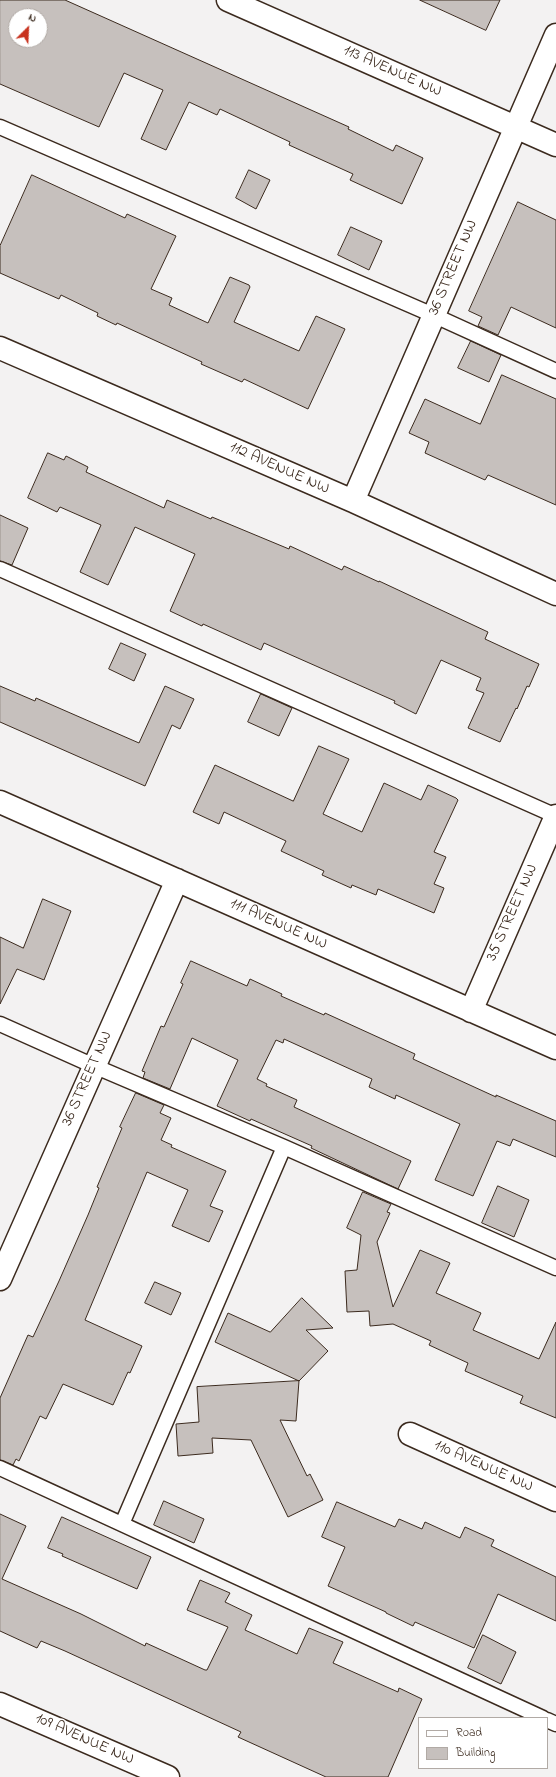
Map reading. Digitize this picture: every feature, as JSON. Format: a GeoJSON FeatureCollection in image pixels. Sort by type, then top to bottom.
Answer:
{"type":"FeatureCollection","features":[{"type":"Feature","properties":{"kind":"street","name":"113 AVENUE NW"},"geometry":{"type":"LineString","coordinates":[[228,0],[556,144]]}},
{"type":"Feature","properties":{"kind":"street","name":"36 STREET NW"},"geometry":{"type":"LineString","coordinates":[[353,501],[556,35]]}},
{"type":"Feature","properties":{"kind":"street","name":"112 AVENUE NW"},"geometry":{"type":"LineString","coordinates":[[0,348],[353,501],[556,594]]}},
{"type":"Feature","properties":{"kind":"street","name":"111 AVENUE NW"},"geometry":{"type":"LineString","coordinates":[[0,802],[556,1048]]}},
{"type":"Feature","properties":{"kind":"street","name":"35 STREET NW"},"geometry":{"type":"LineString","coordinates":[[471,1011],[556,816]]}},
{"type":"Feature","properties":{"kind":"street","name":"36 STREET NW"},"geometry":{"type":"LineString","coordinates":[[0,1279],[6,1250],[94,1066],[177,880]]}},
{"type":"Feature","properties":{"kind":"street","name":"110 AVENUE NW"},"geometry":{"type":"LineString","coordinates":[[410,1434],[556,1500]]}},
{"type":"Feature","properties":{"kind":"street","name":"109 AVENUE NW"},"geometry":{"type":"LineString","coordinates":[[0,1704],[168,1777]]}},
{"type":"Feature","properties":{"kind":"lane"},"geometry":{"type":"LineString","coordinates":[[0,127],[433,315],[556,371]]}},
{"type":"Feature","properties":{"kind":"lane"},"geometry":{"type":"LineString","coordinates":[[0,569],[556,816]]}},
{"type":"Feature","properties":{"kind":"lane"},"geometry":{"type":"LineString","coordinates":[[0,1024],[284,1147],[556,1268]]}},
{"type":"Feature","properties":{"kind":"lane"},"geometry":{"type":"LineString","coordinates":[[122,1524],[284,1147]]}},
{"type":"Feature","properties":{"kind":"lane"},"geometry":{"type":"LineString","coordinates":[[0,1468],[541,1717]]}},
{"type":"Feature","properties":{"kind":"building"},"geometry":{"type":"Polygon","coordinates":[[[0,0],[65,0],[349,127],[348,129],[393,151],[396,145],[423,158],[402,204],[350,180],[353,174],[289,145],[290,142],[220,109],[217,115],[189,102],[166,150],[141,139],[163,90],[124,73],[99,127],[0,84],[0,0]]]}},
{"type":"Feature","properties":{"kind":"building"},"geometry":{"type":"Polygon","coordinates":[[[420,0],[500,0],[486,30],[420,0]]]}},
{"type":"Feature","properties":{"kind":"building"},"geometry":{"type":"Polygon","coordinates":[[[249,170],[270,180],[256,209],[236,198],[249,170]]]}},
{"type":"Feature","properties":{"kind":"building"},"geometry":{"type":"Polygon","coordinates":[[[32,175],[125,218],[127,214],[176,236],[151,289],[172,298],[169,305],[208,323],[230,277],[249,285],[250,287],[234,322],[299,351],[316,316],[345,329],[308,409],[244,379],[242,382],[201,364],[202,362],[117,323],[116,325],[97,316],[98,313],[61,295],[59,299],[0,273],[0,246],[32,175]]]}},
{"type":"Feature","properties":{"kind":"building"},"geometry":{"type":"Polygon","coordinates":[[[518,202],[556,220],[556,328],[511,307],[498,335],[478,326],[482,317],[469,311],[518,202]]]}},
{"type":"Feature","properties":{"kind":"building"},"geometry":{"type":"Polygon","coordinates":[[[351,227],[382,241],[369,270],[338,255],[351,227]]]}},
{"type":"Feature","properties":{"kind":"building"},"geometry":{"type":"Polygon","coordinates":[[[471,341],[501,355],[489,382],[458,368],[471,341]]]}},
{"type":"Feature","properties":{"kind":"building"},"geometry":{"type":"Polygon","coordinates":[[[502,375],[556,399],[556,505],[488,475],[485,480],[425,453],[429,442],[409,433],[425,399],[480,424],[502,375]]]}},
{"type":"Feature","properties":{"kind":"building"},"geometry":{"type":"Polygon","coordinates":[[[48,453],[64,460],[66,456],[88,467],[86,472],[164,508],[167,500],[211,519],[212,517],[289,549],[290,546],[342,570],[344,566],[379,581],[488,632],[485,639],[539,664],[529,687],[527,686],[500,742],[468,728],[484,693],[476,690],[481,678],[441,660],[416,714],[394,703],[395,701],[264,643],[261,650],[170,611],[195,554],[135,527],[108,585],[80,572],[101,525],[60,507],[57,512],[28,498],[48,453]]]}},
{"type":"Feature","properties":{"kind":"building"},"geometry":{"type":"Polygon","coordinates":[[[0,515],[28,528],[12,565],[0,561],[0,515]]]}},
{"type":"Feature","properties":{"kind":"building"},"geometry":{"type":"Polygon","coordinates":[[[121,643],[146,654],[134,681],[109,669],[121,643]]]}},
{"type":"Feature","properties":{"kind":"building"},"geometry":{"type":"Polygon","coordinates":[[[0,686],[35,701],[36,698],[139,743],[165,686],[194,699],[180,729],[172,725],[145,786],[0,722],[0,686]]]}},
{"type":"Feature","properties":{"kind":"building"},"geometry":{"type":"Polygon","coordinates":[[[261,694],[292,708],[279,736],[248,722],[261,694]]]}},
{"type":"Feature","properties":{"kind":"building"},"geometry":{"type":"Polygon","coordinates":[[[319,746],[349,759],[323,814],[362,832],[384,783],[421,800],[428,785],[458,800],[434,852],[446,857],[434,884],[444,888],[434,913],[378,889],[376,895],[352,885],[351,888],[322,875],[324,871],[281,851],[286,841],[224,812],[219,824],[193,812],[215,765],[293,801],[319,746]]]}},
{"type":"Feature","properties":{"kind":"building"},"geometry":{"type":"Polygon","coordinates":[[[43,899],[71,911],[44,980],[17,969],[0,1004],[0,937],[23,948],[43,899]]]}},
{"type":"Feature","properties":{"kind":"building"},"geometry":{"type":"Polygon","coordinates":[[[191,961],[247,986],[250,979],[282,994],[281,996],[324,1015],[325,1013],[415,1054],[413,1059],[496,1097],[496,1095],[556,1121],[556,1157],[513,1139],[510,1146],[497,1141],[473,1196],[435,1180],[460,1124],[396,1095],[395,1099],[369,1087],[372,1079],[284,1039],[283,1043],[276,1040],[257,1079],[267,1084],[266,1086],[297,1100],[294,1107],[411,1161],[398,1189],[311,1148],[312,1146],[251,1119],[250,1121],[217,1106],[238,1060],[192,1038],[170,1089],[143,1078],[145,1072],[142,1071],[161,1026],[164,1027],[183,984],[181,983],[191,961]]]}},
{"type":"Feature","properties":{"kind":"building"},"geometry":{"type":"Polygon","coordinates":[[[136,1093],[164,1105],[160,1113],[171,1118],[161,1140],[172,1145],[171,1147],[226,1171],[210,1206],[223,1211],[209,1242],[172,1226],[188,1190],[147,1172],[85,1320],[142,1346],[130,1373],[128,1372],[113,1405],[63,1384],[46,1419],[40,1416],[19,1461],[16,1459],[13,1465],[0,1460],[0,1398],[28,1335],[33,1337],[59,1281],[99,1188],[97,1187],[122,1128],[120,1127],[136,1093]]]}},
{"type":"Feature","properties":{"kind":"building"},"geometry":{"type":"Polygon","coordinates":[[[498,1186],[529,1200],[514,1237],[482,1223],[498,1186]]]}},
{"type":"Feature","properties":{"kind":"building"},"geometry":{"type":"Polygon","coordinates":[[[363,1192],[391,1204],[387,1212],[390,1213],[377,1242],[393,1307],[420,1250],[450,1263],[436,1293],[481,1313],[473,1330],[539,1359],[556,1322],[556,1418],[520,1403],[523,1396],[465,1371],[468,1363],[429,1345],[431,1341],[393,1324],[370,1326],[369,1311],[347,1312],[345,1271],[357,1270],[361,1235],[347,1228],[363,1192]]]}},
{"type":"Feature","properties":{"kind":"building"},"geometry":{"type":"Polygon","coordinates":[[[155,1282],[181,1293],[171,1315],[145,1303],[155,1282]]]}},
{"type":"Feature","properties":{"kind":"building"},"geometry":{"type":"Polygon","coordinates":[[[302,1298],[333,1328],[306,1330],[328,1351],[299,1381],[215,1342],[228,1313],[270,1332],[302,1298]]]}},
{"type":"Feature","properties":{"kind":"building"},"geometry":{"type":"Polygon","coordinates":[[[299,1381],[296,1421],[280,1420],[307,1476],[310,1474],[323,1500],[288,1517],[251,1440],[212,1438],[213,1453],[178,1456],[176,1424],[199,1422],[197,1387],[299,1381]]]}},
{"type":"Feature","properties":{"kind":"building"},"geometry":{"type":"Polygon","coordinates":[[[164,1501],[204,1519],[194,1543],[154,1525],[164,1501]]]}},
{"type":"Feature","properties":{"kind":"building"},"geometry":{"type":"Polygon","coordinates":[[[337,1502],[395,1527],[399,1519],[422,1529],[425,1522],[460,1538],[465,1527],[494,1540],[491,1546],[556,1577],[556,1621],[498,1594],[474,1648],[415,1622],[413,1626],[328,1586],[345,1547],[322,1537],[337,1502]]]}},
{"type":"Feature","properties":{"kind":"building"},"geometry":{"type":"Polygon","coordinates":[[[0,1514],[26,1526],[2,1579],[81,1614],[145,1646],[146,1643],[205,1670],[207,1670],[228,1627],[187,1610],[200,1580],[230,1593],[225,1602],[252,1615],[245,1630],[297,1654],[309,1628],[343,1642],[333,1663],[398,1692],[399,1688],[422,1699],[388,1777],[326,1777],[238,1737],[241,1732],[65,1651],[41,1641],[37,1648],[0,1631],[0,1514]]]}},
{"type":"Feature","properties":{"kind":"building"},"geometry":{"type":"Polygon","coordinates":[[[62,1517],[151,1557],[137,1589],[62,1556],[63,1554],[48,1548],[62,1517]]]}},
{"type":"Feature","properties":{"kind":"building"},"geometry":{"type":"Polygon","coordinates":[[[483,1635],[516,1652],[501,1684],[468,1668],[483,1635]]]}}]}
